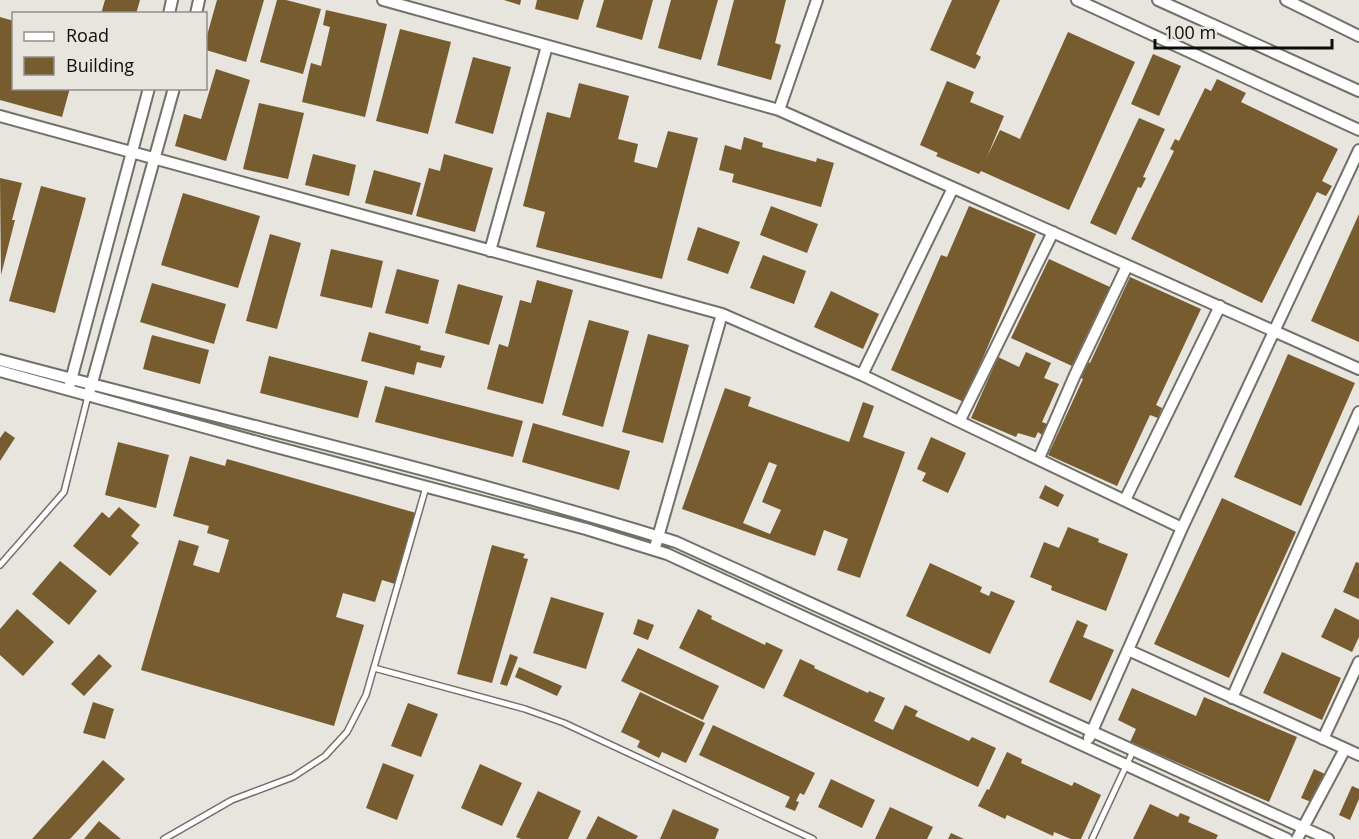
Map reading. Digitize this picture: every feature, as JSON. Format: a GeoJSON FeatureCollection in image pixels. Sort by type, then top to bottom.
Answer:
{"type":"FeatureCollection","features":[{"type":"Feature","properties":{"kind":"street"},"geometry":{"type":"LineString","coordinates":[[383,0],[779,110],[1359,369]]}},
{"type":"Feature","properties":{"kind":"street"},"geometry":{"type":"LineString","coordinates":[[779,110],[817,0]]}},
{"type":"Feature","properties":{"kind":"street"},"geometry":{"type":"LineString","coordinates":[[1077,0],[1359,130]]}},
{"type":"Feature","properties":{"kind":"street"},"geometry":{"type":"LineString","coordinates":[[1158,0],[1359,91]]}},
{"type":"Feature","properties":{"kind":"street"},"geometry":{"type":"LineString","coordinates":[[1286,0],[1359,36]]}},
{"type":"Feature","properties":{"kind":"street"},"geometry":{"type":"LineString","coordinates":[[490,250],[547,46]]}},
{"type":"Feature","properties":{"kind":"street"},"geometry":{"type":"LineString","coordinates":[[68,390],[147,90]]}},
{"type":"Feature","properties":{"kind":"street"},"geometry":{"type":"LineString","coordinates":[[88,396],[173,90]]}},
{"type":"Feature","properties":{"kind":"street"},"geometry":{"type":"LineString","coordinates":[[0,116],[722,314],[960,420],[1182,528]]}},
{"type":"Feature","properties":{"kind":"street"},"geometry":{"type":"LineString","coordinates":[[1085,746],[1182,528],[1359,150]]}},
{"type":"Feature","properties":{"kind":"street"},"geometry":{"type":"LineString","coordinates":[[862,375],[953,188]]}},
{"type":"Feature","properties":{"kind":"street"},"geometry":{"type":"LineString","coordinates":[[960,420],[1053,232]]}},
{"type":"Feature","properties":{"kind":"street"},"geometry":{"type":"LineString","coordinates":[[1039,458],[1075,375],[1127,266]]}},
{"type":"Feature","properties":{"kind":"street"},"geometry":{"type":"LineString","coordinates":[[1125,500],[1220,306]]}},
{"type":"Feature","properties":{"kind":"street"},"geometry":{"type":"LineString","coordinates":[[655,550],[722,314]]}},
{"type":"Feature","properties":{"kind":"street"},"geometry":{"type":"LineString","coordinates":[[0,360],[292,435],[658,537],[697,552],[1328,839]]}},
{"type":"Feature","properties":{"kind":"street"},"geometry":{"type":"LineString","coordinates":[[0,371],[586,529],[668,554],[1287,839]]}},
{"type":"Feature","properties":{"kind":"street"},"geometry":{"type":"LineString","coordinates":[[1232,698],[1359,412]]}},
{"type":"Feature","properties":{"kind":"street"},"geometry":{"type":"LineString","coordinates":[[1128,650],[1359,755]]}},
{"type":"Feature","properties":{"kind":"street"},"geometry":{"type":"LineString","coordinates":[[1323,739],[1359,662]]}},
{"type":"Feature","properties":{"kind":"street"},"geometry":{"type":"LineString","coordinates":[[1297,839],[1345,749]]}},
{"type":"Feature","properties":{"kind":"lane"},"geometry":{"type":"LineString","coordinates":[[0,566],[64,492],[88,396]]}},
{"type":"Feature","properties":{"kind":"lane"},"geometry":{"type":"LineString","coordinates":[[164,839],[232,800],[293,777],[325,756],[347,732],[366,694],[426,487]]}},
{"type":"Feature","properties":{"kind":"lane"},"geometry":{"type":"LineString","coordinates":[[374,668],[525,709],[564,723],[813,839]]}},
{"type":"Feature","properties":{"kind":"lane"},"geometry":{"type":"LineString","coordinates":[[1092,839],[1133,752]]}},
{"type":"Feature","properties":{"kind":"building"},"geometry":{"type":"Polygon","coordinates":[[[105,0],[140,0],[137,12],[102,12],[105,0]]]}},
{"type":"Feature","properties":{"kind":"building"},"geometry":{"type":"Polygon","coordinates":[[[217,0],[264,0],[246,62],[207,50],[207,35],[217,0]]]}},
{"type":"Feature","properties":{"kind":"building"},"geometry":{"type":"Polygon","coordinates":[[[277,0],[286,0],[321,9],[303,74],[260,62],[277,0]]]}},
{"type":"Feature","properties":{"kind":"building"},"geometry":{"type":"Polygon","coordinates":[[[504,0],[521,0],[520,5],[504,0]]]}},
{"type":"Feature","properties":{"kind":"building"},"geometry":{"type":"Polygon","coordinates":[[[537,0],[584,0],[578,20],[535,9],[537,0]]]}},
{"type":"Feature","properties":{"kind":"building"},"geometry":{"type":"Polygon","coordinates":[[[604,0],[653,0],[642,40],[596,27],[604,0]]]}},
{"type":"Feature","properties":{"kind":"building"},"geometry":{"type":"Polygon","coordinates":[[[671,0],[718,0],[701,60],[658,48],[671,0]]]}},
{"type":"Feature","properties":{"kind":"building"},"geometry":{"type":"Polygon","coordinates":[[[734,0],[786,0],[775,43],[781,45],[771,80],[717,65],[734,0]]]}},
{"type":"Feature","properties":{"kind":"building"},"geometry":{"type":"Polygon","coordinates":[[[952,0],[1000,0],[976,54],[981,57],[975,69],[930,50],[952,0]]]}},
{"type":"Feature","properties":{"kind":"building"},"geometry":{"type":"Polygon","coordinates":[[[326,10],[387,24],[365,117],[302,102],[311,63],[321,66],[330,27],[323,25],[326,10]]]}},
{"type":"Feature","properties":{"kind":"building"},"geometry":{"type":"Polygon","coordinates":[[[0,17],[12,20],[12,90],[69,90],[62,117],[0,100],[0,17]]]}},
{"type":"Feature","properties":{"kind":"building"},"geometry":{"type":"Polygon","coordinates":[[[400,29],[451,42],[428,134],[376,121],[400,29]]]}},
{"type":"Feature","properties":{"kind":"building"},"geometry":{"type":"Polygon","coordinates":[[[1068,32],[1135,62],[1069,210],[981,171],[979,174],[936,156],[938,153],[920,145],[947,81],[974,92],[970,102],[1004,116],[987,157],[1000,130],[1020,139],[1068,32]]]}},
{"type":"Feature","properties":{"kind":"building"},"geometry":{"type":"Polygon","coordinates":[[[1153,54],[1181,66],[1159,116],[1131,104],[1153,54]]]}},
{"type":"Feature","properties":{"kind":"building"},"geometry":{"type":"Polygon","coordinates":[[[473,57],[511,67],[493,134],[455,123],[473,57]]]}},
{"type":"Feature","properties":{"kind":"building"},"geometry":{"type":"Polygon","coordinates":[[[216,69],[250,80],[226,161],[175,146],[184,114],[201,119],[216,69]]]}},
{"type":"Feature","properties":{"kind":"building"},"geometry":{"type":"Polygon","coordinates":[[[1217,79],[1246,93],[1241,102],[1338,149],[1322,181],[1332,186],[1326,196],[1317,192],[1262,303],[1131,239],[1174,151],[1170,149],[1175,139],[1179,141],[1205,88],[1211,91],[1217,79]]]}},
{"type":"Feature","properties":{"kind":"building"},"geometry":{"type":"Polygon","coordinates":[[[579,83],[629,96],[618,139],[638,144],[634,162],[657,168],[668,131],[698,138],[662,279],[536,247],[545,212],[523,206],[547,112],[570,118],[579,83]]]}},
{"type":"Feature","properties":{"kind":"building"},"geometry":{"type":"Polygon","coordinates":[[[259,103],[304,113],[288,179],[243,169],[259,103]]]}},
{"type":"Feature","properties":{"kind":"building"},"geometry":{"type":"Polygon","coordinates":[[[1139,118],[1165,129],[1143,177],[1146,178],[1141,188],[1138,187],[1116,235],[1090,223],[1139,118]]]}},
{"type":"Feature","properties":{"kind":"building"},"geometry":{"type":"Polygon","coordinates":[[[744,137],[763,143],[762,147],[816,162],[817,158],[834,163],[821,207],[732,182],[734,174],[719,170],[725,145],[741,150],[744,137]]]}},
{"type":"Feature","properties":{"kind":"building"},"geometry":{"type":"Polygon","coordinates":[[[313,154],[356,165],[349,196],[305,185],[313,154]]]}},
{"type":"Feature","properties":{"kind":"building"},"geometry":{"type":"Polygon","coordinates":[[[444,154],[493,168],[475,232],[416,216],[429,168],[440,171],[444,154]]]}},
{"type":"Feature","properties":{"kind":"building"},"geometry":{"type":"Polygon","coordinates":[[[374,170],[421,183],[412,215],[365,203],[374,170]]]}},
{"type":"Feature","properties":{"kind":"building"},"geometry":{"type":"Polygon","coordinates":[[[0,178],[22,183],[1,275],[0,178]]]}},
{"type":"Feature","properties":{"kind":"building"},"geometry":{"type":"Polygon","coordinates":[[[41,186],[86,198],[55,313],[9,301],[41,186]]]}},
{"type":"Feature","properties":{"kind":"building"},"geometry":{"type":"Polygon","coordinates":[[[183,193],[260,216],[238,288],[161,265],[183,193]]]}},
{"type":"Feature","properties":{"kind":"building"},"geometry":{"type":"Polygon","coordinates":[[[771,206],[818,224],[807,253],[760,235],[771,206]]]}},
{"type":"Feature","properties":{"kind":"building"},"geometry":{"type":"Polygon","coordinates":[[[969,206],[1036,234],[964,402],[891,370],[941,255],[947,257],[969,206]]]}},
{"type":"Feature","properties":{"kind":"building"},"geometry":{"type":"Polygon","coordinates":[[[1359,214],[1359,342],[1311,321],[1359,214]]]}},
{"type":"Feature","properties":{"kind":"building"},"geometry":{"type":"Polygon","coordinates":[[[698,227],[740,242],[728,274],[687,260],[698,227]]]}},
{"type":"Feature","properties":{"kind":"building"},"geometry":{"type":"Polygon","coordinates":[[[270,234],[301,243],[277,329],[246,321],[270,234]]]}},
{"type":"Feature","properties":{"kind":"building"},"geometry":{"type":"Polygon","coordinates":[[[331,249],[383,261],[372,308],[320,296],[331,249]]]}},
{"type":"Feature","properties":{"kind":"building"},"geometry":{"type":"Polygon","coordinates":[[[763,255],[806,271],[794,304],[750,288],[763,255]]]}},
{"type":"Feature","properties":{"kind":"building"},"geometry":{"type":"Polygon","coordinates":[[[1049,259],[1110,287],[1072,366],[1011,338],[1049,259]]]}},
{"type":"Feature","properties":{"kind":"building"},"geometry":{"type":"Polygon","coordinates":[[[397,269],[439,280],[428,324],[385,313],[397,269]]]}},
{"type":"Feature","properties":{"kind":"building"},"geometry":{"type":"Polygon","coordinates":[[[1130,277],[1201,309],[1156,405],[1162,408],[1158,418],[1150,415],[1117,486],[1048,455],[1083,379],[1076,375],[1083,360],[1090,363],[1130,277]]]}},
{"type":"Feature","properties":{"kind":"building"},"geometry":{"type":"Polygon","coordinates":[[[537,280],[573,290],[543,404],[487,389],[499,344],[508,347],[520,300],[531,303],[537,280]]]}},
{"type":"Feature","properties":{"kind":"building"},"geometry":{"type":"Polygon","coordinates":[[[152,283],[226,304],[214,344],[140,322],[152,283]]]}},
{"type":"Feature","properties":{"kind":"building"},"geometry":{"type":"Polygon","coordinates":[[[458,284],[503,296],[489,345],[445,333],[458,284]]]}},
{"type":"Feature","properties":{"kind":"building"},"geometry":{"type":"Polygon","coordinates":[[[831,291],[879,314],[863,349],[814,327],[831,291]]]}},
{"type":"Feature","properties":{"kind":"building"},"geometry":{"type":"Polygon","coordinates":[[[589,320],[629,331],[603,427],[562,415],[589,320]]]}},
{"type":"Feature","properties":{"kind":"building"},"geometry":{"type":"Polygon","coordinates":[[[369,332],[421,346],[420,350],[445,356],[441,368],[417,362],[414,375],[361,361],[369,332]]]}},
{"type":"Feature","properties":{"kind":"building"},"geometry":{"type":"Polygon","coordinates":[[[648,334],[689,345],[663,443],[622,432],[648,334]]]}},
{"type":"Feature","properties":{"kind":"building"},"geometry":{"type":"Polygon","coordinates":[[[152,335],[209,350],[200,384],[143,369],[152,335]]]}},
{"type":"Feature","properties":{"kind":"building"},"geometry":{"type":"Polygon","coordinates":[[[1026,352],[1051,363],[1044,378],[1059,384],[1042,422],[1047,424],[1042,435],[1038,432],[1035,438],[1018,433],[1016,437],[971,418],[998,357],[1019,367],[1026,352]]]}},
{"type":"Feature","properties":{"kind":"building"},"geometry":{"type":"Polygon","coordinates":[[[1288,354],[1355,383],[1301,506],[1234,477],[1288,354]]]}},
{"type":"Feature","properties":{"kind":"building"},"geometry":{"type":"Polygon","coordinates":[[[269,356],[368,381],[358,418],[260,393],[269,356]]]}},
{"type":"Feature","properties":{"kind":"building"},"geometry":{"type":"Polygon","coordinates":[[[385,386],[523,421],[513,457],[375,422],[385,386]]]}},
{"type":"Feature","properties":{"kind":"building"},"geometry":{"type":"Polygon","coordinates":[[[725,388],[751,397],[748,406],[849,442],[863,402],[874,406],[863,437],[905,452],[860,578],[837,570],[848,539],[824,530],[815,556],[682,509],[725,388]],[[769,462],[743,523],[770,534],[781,510],[762,502],[777,465],[769,462]]]}},
{"type":"Feature","properties":{"kind":"building"},"geometry":{"type":"Polygon","coordinates":[[[533,423],[630,451],[619,490],[522,462],[533,423]]]}},
{"type":"Feature","properties":{"kind":"building"},"geometry":{"type":"Polygon","coordinates":[[[5,431],[15,438],[0,461],[0,438],[5,431]]]}},
{"type":"Feature","properties":{"kind":"building"},"geometry":{"type":"Polygon","coordinates":[[[931,437],[966,453],[948,493],[922,481],[926,473],[917,469],[931,437]]]}},
{"type":"Feature","properties":{"kind":"building"},"geometry":{"type":"Polygon","coordinates":[[[118,442],[169,455],[156,508],[105,495],[118,442]]]}},
{"type":"Feature","properties":{"kind":"building"},"geometry":{"type":"Polygon","coordinates":[[[190,456],[225,466],[227,459],[416,513],[395,584],[382,580],[375,602],[343,593],[336,617],[364,625],[334,726],[141,670],[179,540],[199,546],[193,565],[219,573],[229,540],[207,533],[209,526],[173,516],[190,456]]]}},
{"type":"Feature","properties":{"kind":"building"},"geometry":{"type":"Polygon","coordinates":[[[1045,485],[1064,495],[1058,507],[1039,498],[1045,485]]]}},
{"type":"Feature","properties":{"kind":"building"},"geometry":{"type":"Polygon","coordinates":[[[1222,498],[1296,532],[1229,678],[1154,644],[1222,498]]]}},
{"type":"Feature","properties":{"kind":"building"},"geometry":{"type":"Polygon","coordinates":[[[119,507],[140,525],[131,536],[139,543],[110,576],[73,546],[102,512],[109,518],[119,507]]]}},
{"type":"Feature","properties":{"kind":"building"},"geometry":{"type":"Polygon","coordinates":[[[1068,527],[1128,554],[1106,611],[1051,590],[1052,586],[1030,577],[1044,542],[1059,548],[1068,527]]]}},
{"type":"Feature","properties":{"kind":"building"},"geometry":{"type":"Polygon","coordinates":[[[492,545],[525,554],[523,558],[528,559],[492,683],[457,674],[492,545]]]}},
{"type":"Feature","properties":{"kind":"building"},"geometry":{"type":"Polygon","coordinates":[[[60,561],[97,591],[69,625],[32,594],[60,561]]]}},
{"type":"Feature","properties":{"kind":"building"},"geometry":{"type":"Polygon","coordinates":[[[1356,562],[1359,563],[1359,599],[1343,592],[1356,562]]]}},
{"type":"Feature","properties":{"kind":"building"},"geometry":{"type":"Polygon","coordinates":[[[930,563],[982,587],[980,592],[989,596],[991,591],[1015,601],[990,654],[906,616],[930,563]]]}},
{"type":"Feature","properties":{"kind":"building"},"geometry":{"type":"Polygon","coordinates":[[[551,597],[604,613],[586,669],[533,653],[551,597]]]}},
{"type":"Feature","properties":{"kind":"building"},"geometry":{"type":"Polygon","coordinates":[[[1335,608],[1359,620],[1359,637],[1352,652],[1321,637],[1335,608]]]}},
{"type":"Feature","properties":{"kind":"building"},"geometry":{"type":"Polygon","coordinates":[[[17,609],[54,642],[23,676],[0,655],[0,629],[17,609]]]}},
{"type":"Feature","properties":{"kind":"building"},"geometry":{"type":"Polygon","coordinates":[[[698,609],[712,616],[711,619],[765,645],[766,642],[783,650],[764,689],[679,648],[698,609]]]}},
{"type":"Feature","properties":{"kind":"building"},"geometry":{"type":"Polygon","coordinates":[[[638,619],[654,625],[648,640],[633,634],[638,619]]]}},
{"type":"Feature","properties":{"kind":"building"},"geometry":{"type":"Polygon","coordinates":[[[1077,620],[1088,625],[1083,637],[1114,650],[1091,701],[1049,682],[1077,620]]]}},
{"type":"Feature","properties":{"kind":"building"},"geometry":{"type":"Polygon","coordinates":[[[638,648],[719,686],[703,720],[621,681],[638,648]]]}},
{"type":"Feature","properties":{"kind":"building"},"geometry":{"type":"Polygon","coordinates":[[[1282,652],[1341,678],[1322,720],[1263,693],[1282,652]]]}},
{"type":"Feature","properties":{"kind":"building"},"geometry":{"type":"Polygon","coordinates":[[[99,654],[112,666],[84,696],[71,684],[99,654]]]}},
{"type":"Feature","properties":{"kind":"building"},"geometry":{"type":"Polygon","coordinates":[[[510,654],[518,657],[507,686],[500,684],[510,654]]]}},
{"type":"Feature","properties":{"kind":"building"},"geometry":{"type":"Polygon","coordinates":[[[800,659],[868,693],[869,691],[885,698],[874,721],[893,730],[905,705],[918,711],[915,716],[969,741],[972,737],[996,748],[978,787],[783,696],[800,659]]]}},
{"type":"Feature","properties":{"kind":"building"},"geometry":{"type":"Polygon","coordinates":[[[519,667],[562,686],[557,696],[515,677],[519,667]]]}},
{"type":"Feature","properties":{"kind":"building"},"geometry":{"type":"Polygon","coordinates":[[[1132,688],[1196,716],[1204,697],[1297,737],[1269,802],[1130,742],[1136,729],[1118,720],[1132,688]]]}},
{"type":"Feature","properties":{"kind":"building"},"geometry":{"type":"Polygon","coordinates":[[[640,692],[705,723],[686,763],[662,752],[659,758],[637,747],[640,741],[621,732],[640,692]]]}},
{"type":"Feature","properties":{"kind":"building"},"geometry":{"type":"Polygon","coordinates":[[[93,702],[114,709],[105,739],[83,733],[93,702]]]}},
{"type":"Feature","properties":{"kind":"building"},"geometry":{"type":"Polygon","coordinates":[[[408,703],[438,714],[421,757],[391,746],[408,703]]]}},
{"type":"Feature","properties":{"kind":"building"},"geometry":{"type":"Polygon","coordinates":[[[713,725],[815,773],[804,795],[800,793],[795,811],[785,807],[790,797],[699,755],[713,725]]]}},
{"type":"Feature","properties":{"kind":"building"},"geometry":{"type":"Polygon","coordinates":[[[1007,752],[1022,759],[1021,763],[1072,786],[1074,782],[1101,795],[1081,839],[1071,839],[1054,832],[1053,836],[1007,815],[1005,819],[978,806],[987,789],[989,790],[1007,752]]]}},
{"type":"Feature","properties":{"kind":"building"},"geometry":{"type":"Polygon","coordinates":[[[103,760],[125,779],[70,839],[32,839],[103,760]]]}},
{"type":"Feature","properties":{"kind":"building"},"geometry":{"type":"Polygon","coordinates":[[[383,763],[414,775],[397,820],[366,808],[383,763]]]}},
{"type":"Feature","properties":{"kind":"building"},"geometry":{"type":"Polygon","coordinates":[[[480,764],[522,783],[502,826],[461,808],[480,764]]]}},
{"type":"Feature","properties":{"kind":"building"},"geometry":{"type":"Polygon","coordinates":[[[1314,769],[1327,775],[1314,803],[1301,798],[1314,769]]]}},
{"type":"Feature","properties":{"kind":"building"},"geometry":{"type":"Polygon","coordinates":[[[831,779],[875,800],[862,828],[818,807],[831,779]]]}},
{"type":"Feature","properties":{"kind":"building"},"geometry":{"type":"Polygon","coordinates":[[[1352,786],[1359,789],[1359,799],[1350,820],[1339,815],[1352,786]]]}},
{"type":"Feature","properties":{"kind":"building"},"geometry":{"type":"Polygon","coordinates":[[[538,791],[581,811],[568,839],[521,839],[516,837],[538,791]]]}},
{"type":"Feature","properties":{"kind":"building"},"geometry":{"type":"Polygon","coordinates":[[[1150,804],[1178,817],[1180,813],[1190,817],[1188,822],[1218,835],[1216,839],[1133,839],[1150,804]]]}},
{"type":"Feature","properties":{"kind":"building"},"geometry":{"type":"Polygon","coordinates":[[[890,807],[933,827],[927,839],[875,839],[890,807]]]}},
{"type":"Feature","properties":{"kind":"building"},"geometry":{"type":"Polygon","coordinates":[[[673,809],[719,829],[715,839],[660,839],[673,809]]]}},
{"type":"Feature","properties":{"kind":"building"},"geometry":{"type":"Polygon","coordinates":[[[598,816],[638,836],[636,839],[586,839],[598,816]]]}},
{"type":"Feature","properties":{"kind":"building"},"geometry":{"type":"Polygon","coordinates":[[[99,821],[121,839],[84,839],[99,821]]]}},
{"type":"Feature","properties":{"kind":"building"},"geometry":{"type":"Polygon","coordinates":[[[951,833],[964,839],[948,839],[951,833]]]}}]}
